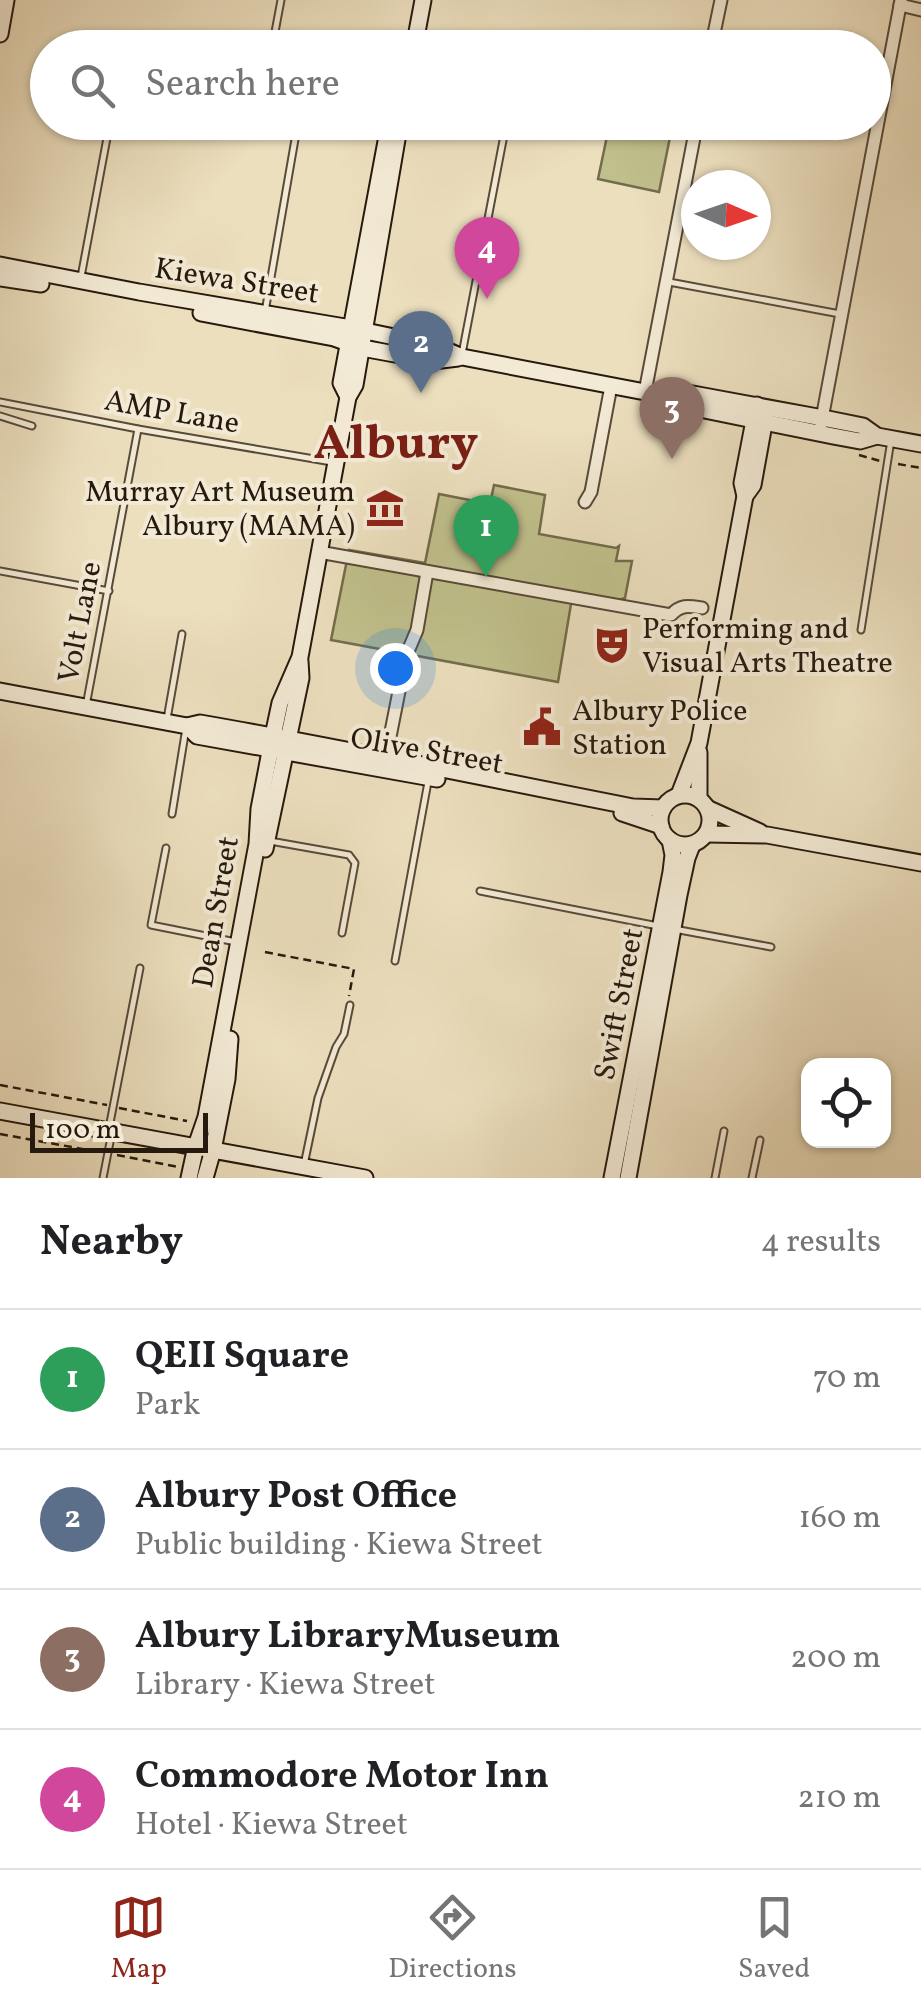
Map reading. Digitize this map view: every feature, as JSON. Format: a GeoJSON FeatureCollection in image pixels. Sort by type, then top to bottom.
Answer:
{"type":"FeatureCollection","features":[{"type":"Feature","properties":{"kind":"street"},"geometry":{"type":"LineString","coordinates":[[407,30],[412,0]]}},
{"type":"Feature","properties":{"kind":"street"},"geometry":{"type":"LineString","coordinates":[[417,30],[423,0]]}},
{"type":"Feature","properties":{"kind":"street"},"geometry":{"type":"LineString","coordinates":[[715,30],[720,0]]}},
{"type":"Feature","properties":{"kind":"street"},"geometry":{"type":"LineString","coordinates":[[891,56],[901,3],[921,10]]}},
{"type":"Feature","properties":{"kind":"street"},"geometry":{"type":"LineString","coordinates":[[0,34],[7,11]]}},
{"type":"Feature","properties":{"kind":"street","name":"Dean Street"},"geometry":{"type":"LineString","coordinates":[[356,337],[387,140]]}},
{"type":"Feature","properties":{"kind":"street","name":"Dean Street"},"geometry":{"type":"LineString","coordinates":[[184,1172],[205,1148],[226,1079],[228,1046],[267,841],[280,702],[300,657],[348,397],[341,383],[374,286],[373,269],[397,140]]}},
{"type":"Feature","properties":{"kind":"street"},"geometry":{"type":"LineString","coordinates":[[644,392],[694,140]]}},
{"type":"Feature","properties":{"kind":"street"},"geometry":{"type":"LineString","coordinates":[[821,426],[875,140]]}},
{"type":"Feature","properties":{"kind":"street","name":"Kiewa Street"},"geometry":{"type":"LineString","coordinates":[[0,265],[79,286]]}},
{"type":"Feature","properties":{"kind":"street","name":"Kiewa Street"},"geometry":{"type":"LineString","coordinates":[[0,278],[79,286],[264,319],[356,337],[433,361],[462,357],[644,392],[682,392],[821,426],[860,441],[884,437],[921,444]]}},
{"type":"Feature","properties":{"kind":"street"},"geometry":{"type":"LineString","coordinates":[[585,502],[612,386]]}},
{"type":"Feature","properties":{"kind":"street"},"geometry":{"type":"LineString","coordinates":[[678,796],[698,744],[745,496],[752,485],[761,414]]}},
{"type":"Feature","properties":{"kind":"street"},"geometry":{"type":"LineString","coordinates":[[319,552],[671,614],[685,606],[702,608]]}},
{"type":"Feature","properties":{"kind":"street"},"geometry":{"type":"LineString","coordinates":[[386,757],[427,572]]}},
{"type":"Feature","properties":{"kind":"street","name":"Olive Street"},"geometry":{"type":"LineString","coordinates":[[0,690],[186,726],[200,724],[429,778],[663,808]]}},
{"type":"Feature","properties":{"kind":"street","name":"Dean Street"},"geometry":{"type":"LineString","coordinates":[[205,1178],[206,1117],[257,844],[259,809],[279,744]]}},
{"type":"Feature","properties":{"kind":"street","name":"Olive Street"},"geometry":{"type":"LineString","coordinates":[[279,744],[386,757],[485,784],[631,815],[665,833]]}},
{"type":"Feature","properties":{"kind":"street"},"geometry":{"type":"LineString","coordinates":[[698,744],[704,804],[711,822],[707,834],[692,845],[680,846],[665,833],[663,808],[670,800],[686,794],[704,804],[767,835]]}},
{"type":"Feature","properties":{"kind":"street","name":"Swift Street"},"geometry":{"type":"LineString","coordinates":[[665,833],[672,856],[667,928]]}},
{"type":"Feature","properties":{"kind":"street"},"geometry":{"type":"LineString","coordinates":[[707,834],[767,835],[921,863]]}},
{"type":"Feature","properties":{"kind":"street","name":"Swift Street"},"geometry":{"type":"LineString","coordinates":[[612,1178],[633,1106],[667,928],[692,845]]}},
{"type":"Feature","properties":{"kind":"street","name":"Swift Street"},"geometry":{"type":"LineString","coordinates":[[628,1178],[633,1106]]}},
{"type":"Feature","properties":{"kind":"street"},"geometry":{"type":"LineString","coordinates":[[0,1111],[365,1178]]}},
{"type":"Feature","properties":{"kind":"lane"},"geometry":{"type":"LineString","coordinates":[[275,30],[281,0]]}},
{"type":"Feature","properties":{"kind":"lane"},"geometry":{"type":"LineString","coordinates":[[79,286],[107,140]]}},
{"type":"Feature","properties":{"kind":"lane"},"geometry":{"type":"LineString","coordinates":[[264,319],[295,140]]}},
{"type":"Feature","properties":{"kind":"lane"},"geometry":{"type":"LineString","coordinates":[[462,357],[503,140]]}},
{"type":"Feature","properties":{"kind":"lane"},"geometry":{"type":"LineString","coordinates":[[666,282],[842,314]]}},
{"type":"Feature","properties":{"kind":"lane","name":"AMP Lane"},"geometry":{"type":"LineString","coordinates":[[0,402],[336,462]]}},
{"type":"Feature","properties":{"kind":"lane"},"geometry":{"type":"LineString","coordinates":[[0,416],[32,426]]}},
{"type":"Feature","properties":{"kind":"lane","name":"Volt Lane"},"geometry":{"type":"LineString","coordinates":[[86,706],[138,429]]}},
{"type":"Feature","properties":{"kind":"lane"},"geometry":{"type":"LineString","coordinates":[[861,630],[888,462],[884,437]]}},
{"type":"Feature","properties":{"kind":"lane"},"geometry":{"type":"LineString","coordinates":[[0,570],[109,591]]}},
{"type":"Feature","properties":{"kind":"lane"},"geometry":{"type":"LineString","coordinates":[[166,722],[182,634]]}},
{"type":"Feature","properties":{"kind":"lane"},"geometry":{"type":"LineString","coordinates":[[172,814],[186,726]]}},
{"type":"Feature","properties":{"kind":"lane"},"geometry":{"type":"LineString","coordinates":[[395,961],[429,778]]}},
{"type":"Feature","properties":{"kind":"lane"},"geometry":{"type":"LineString","coordinates":[[267,841],[349,855],[355,863],[342,933]]}},
{"type":"Feature","properties":{"kind":"lane"},"geometry":{"type":"LineString","coordinates":[[166,848],[152,925],[239,942]]}},
{"type":"Feature","properties":{"kind":"lane"},"geometry":{"type":"LineString","coordinates":[[480,891],[771,947]]}},
{"type":"Feature","properties":{"kind":"lane"},"geometry":{"type":"LineString","coordinates":[[104,1178],[112,1106],[140,968]]}},
{"type":"Feature","properties":{"kind":"lane"},"geometry":{"type":"LineString","coordinates":[[303,1166],[318,1098],[344,1034],[350,1005]]}},
{"type":"Feature","properties":{"kind":"lane"},"geometry":{"type":"LineString","coordinates":[[715,1178],[724,1132]]}},
{"type":"Feature","properties":{"kind":"lane"},"geometry":{"type":"LineString","coordinates":[[752,1178],[760,1140]]}},
{"type":"Feature","properties":{"kind":"path"},"geometry":{"type":"LineString","coordinates":[[858,455],[921,468]]}},
{"type":"Feature","properties":{"kind":"path"},"geometry":{"type":"LineString","coordinates":[[264,952],[354,969],[350,1005]]}},
{"type":"Feature","properties":{"kind":"path"},"geometry":{"type":"LineString","coordinates":[[0,1085],[187,1121]]}},
{"type":"Feature","properties":{"kind":"path"},"geometry":{"type":"LineString","coordinates":[[0,1134],[184,1172]]}},
{"type":"Feature","properties":{"kind":"green space"},"geometry":{"type":"Polygon","coordinates":[[[606,140],[669,140],[659,192],[598,179],[606,140]]]}},
{"type":"Feature","properties":{"kind":"green space"},"geometry":{"type":"Polygon","coordinates":[[[494,485],[545,495],[539,534],[619,546],[616,561],[632,561],[625,598],[573,592],[558,682],[331,640],[349,550],[425,563],[439,494],[490,504],[494,485]]]}},
{"type":"Feature","properties":{"kind":"place","name":"Commodore Motor Inn"},"geometry":{"type":"Point","coordinates":[487,299]}},
{"type":"Feature","properties":{"kind":"place","name":"Albury Post Office"},"geometry":{"type":"Point","coordinates":[421,393]}},
{"type":"Feature","properties":{"kind":"place","name":"Albury LibraryMuseum"},"geometry":{"type":"Point","coordinates":[672,459]}},
{"type":"Feature","properties":{"kind":"place","name":"Murray Art Museum Albury (MAMA)"},"geometry":{"type":"Point","coordinates":[385,508]}},
{"type":"Feature","properties":{"kind":"place","name":"QEII Square"},"geometry":{"type":"Point","coordinates":[486,577]}},
{"type":"Feature","properties":{"kind":"place","name":"Performing and Visual Arts Theatre"},"geometry":{"type":"Point","coordinates":[612,645]}},
{"type":"Feature","properties":{"kind":"place","name":"Albury Police Station"},"geometry":{"type":"Point","coordinates":[542,727]}},
{"type":"Feature","properties":{"kind":"district","name":"Albury"},"geometry":{"type":"Point","coordinates":[396,440]}}]}
